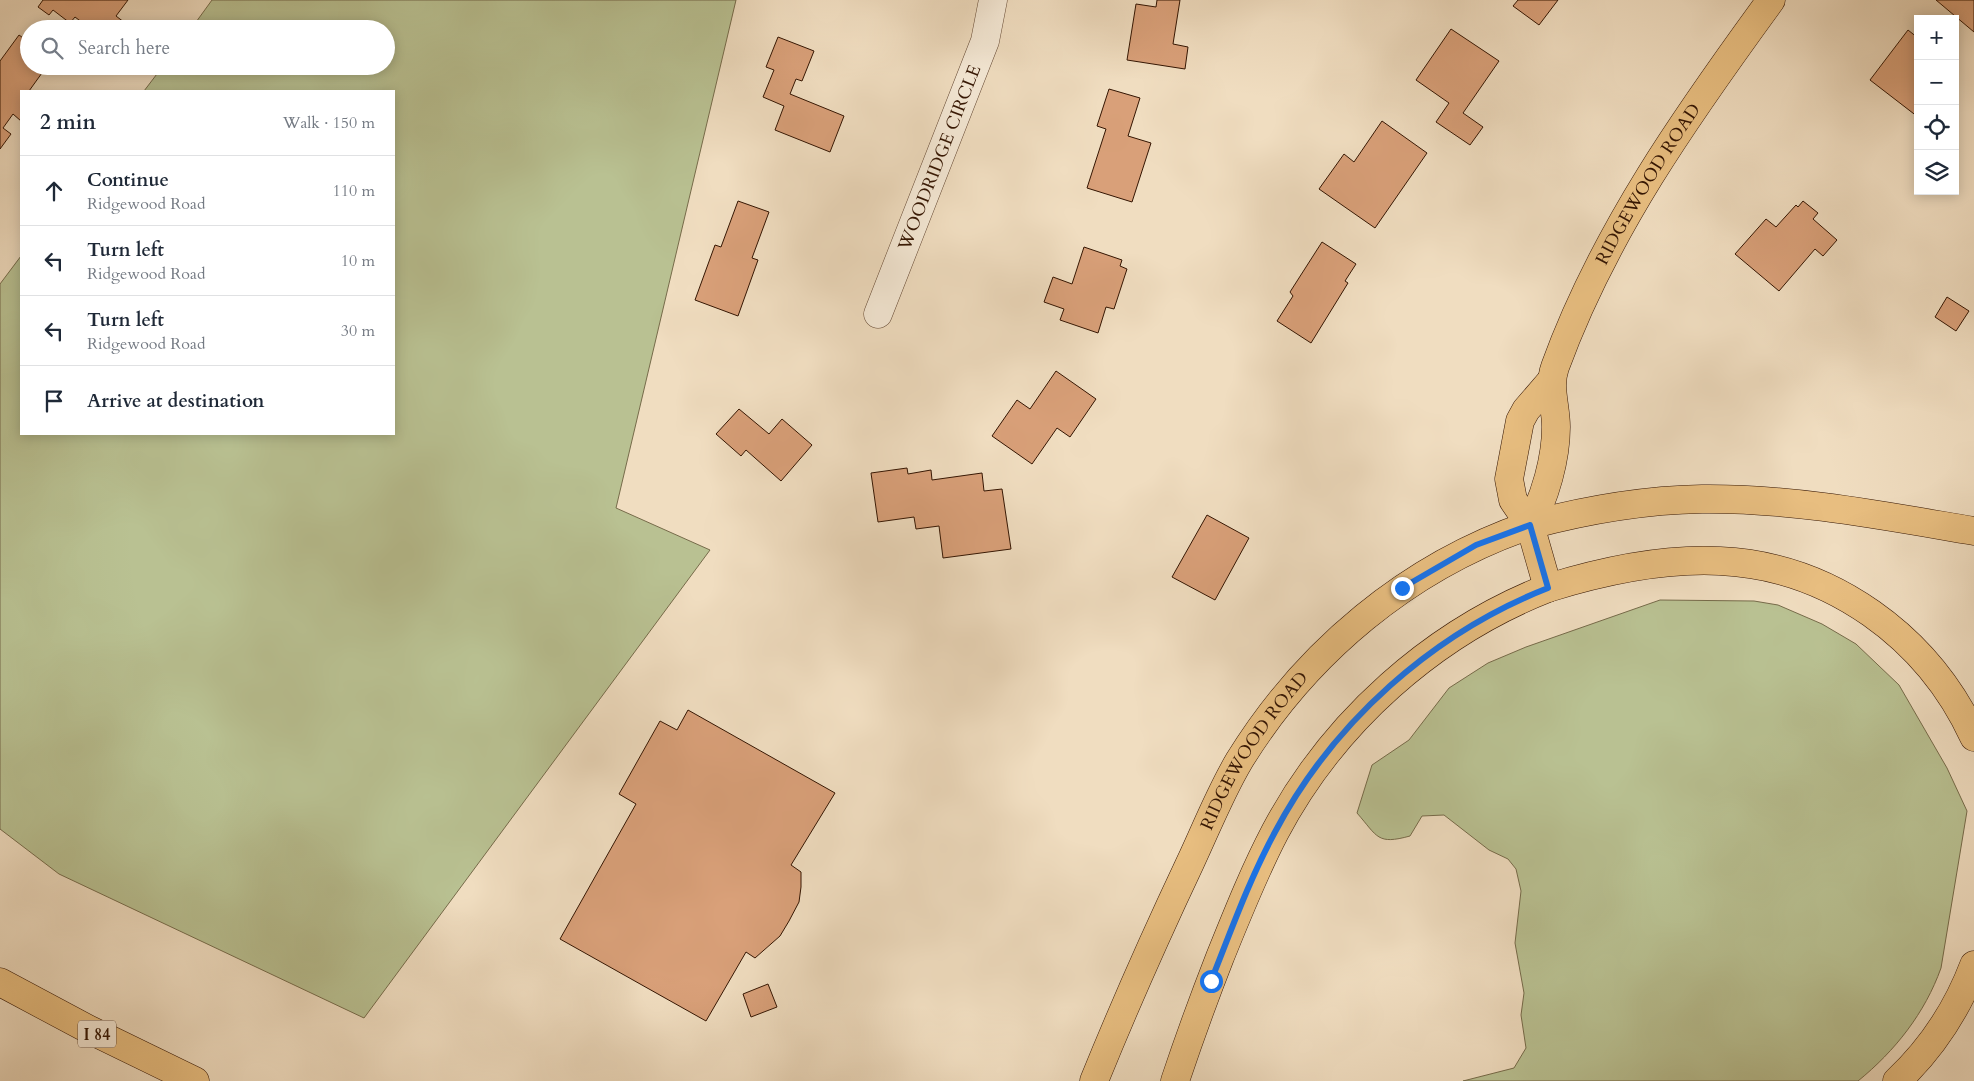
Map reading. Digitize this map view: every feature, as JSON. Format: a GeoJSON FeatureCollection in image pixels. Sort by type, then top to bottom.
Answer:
{"type":"FeatureCollection","features":[{"type":"Feature","properties":{"kind":"main road","name":"RIDGEWOOD ROAD"},"geometry":{"type":"LineString","coordinates":[[1548,588],[1530,525],[1513,500],[1509,479],[1520,421],[1534,399],[1551,381],[1578,310],[1622,223],[1676,134],[1772,0]]}},
{"type":"Feature","properties":{"kind":"main road","name":"RIDGEWOOD ROAD"},"geometry":{"type":"LineString","coordinates":[[1094,1081],[1143,966],[1226,784],[1249,746],[1279,704],[1336,643],[1402,588],[1464,552],[1498,536],[1530,525],[1547,486],[1556,428],[1551,381]]}},
{"type":"Feature","properties":{"kind":"main road"},"geometry":{"type":"LineString","coordinates":[[1530,525],[1596,510],[1704,499],[1779,503],[1826,508],[1974,531]]}},
{"type":"Feature","properties":{"kind":"main road"},"geometry":{"type":"LineString","coordinates":[[1175,1081],[1214,972],[1257,868],[1275,831],[1318,764],[1360,714],[1416,665],[1484,618],[1548,588],[1616,570],[1699,561],[1740,562],[1782,571],[1859,604],[1895,629],[1925,659],[1941,681],[1974,737]]}},
{"type":"Feature","properties":{"kind":"main road"},"geometry":{"type":"LineString","coordinates":[[1897,1081],[1918,1060],[1941,1030],[1960,998],[1974,965]]}},
{"type":"Feature","properties":{"kind":"main road","name":"I 84"},"geometry":{"type":"LineString","coordinates":[[0,982],[88,1030],[195,1081]]}},
{"type":"Feature","properties":{"kind":"street","name":"WOODRIDGE CIRCLE"},"geometry":{"type":"LineString","coordinates":[[878,314],[986,41],[993,0]]}},
{"type":"Feature","properties":{"kind":"green space"},"geometry":{"type":"Polygon","coordinates":[[[212,0],[736,0],[616,508],[710,550],[364,1018],[59,874],[0,829],[0,284],[20,257],[20,435],[395,435],[395,90],[145,90],[156,75],[395,75],[395,20],[198,20],[212,0]]]}},
{"type":"Feature","properties":{"kind":"green space"},"geometry":{"type":"Polygon","coordinates":[[[1660,600],[1754,601],[1778,605],[1822,624],[1856,644],[1899,685],[1947,768],[1967,811],[1941,968],[1926,1000],[1907,1030],[1884,1057],[1858,1081],[1463,1081],[1514,1068],[1526,1048],[1521,1015],[1524,993],[1515,943],[1521,891],[1516,869],[1508,859],[1489,850],[1444,815],[1422,816],[1410,836],[1391,840],[1379,837],[1357,813],[1372,765],[1409,740],[1449,688],[1488,663],[1526,647],[1660,600]]]}},
{"type":"Feature","properties":{"kind":"building"},"geometry":{"type":"Polygon","coordinates":[[[43,0],[128,0],[116,16],[121,20],[79,20],[75,17],[72,20],[66,20],[53,10],[49,15],[38,7],[43,0]]]}},
{"type":"Feature","properties":{"kind":"building"},"geometry":{"type":"Polygon","coordinates":[[[1157,0],[1180,0],[1173,44],[1188,47],[1185,69],[1127,60],[1136,4],[1156,7],[1157,0]]]}},
{"type":"Feature","properties":{"kind":"building"},"geometry":{"type":"Polygon","coordinates":[[[1518,0],[1558,0],[1539,25],[1513,6],[1518,0]]]}},
{"type":"Feature","properties":{"kind":"building"},"geometry":{"type":"Polygon","coordinates":[[[1936,0],[1974,0],[1974,32],[1959,19],[1959,15],[1954,15],[1936,0]]]}},
{"type":"Feature","properties":{"kind":"building"},"geometry":{"type":"Polygon","coordinates":[[[1451,29],[1499,61],[1463,113],[1483,127],[1470,145],[1436,122],[1449,103],[1416,80],[1451,29]]]}},
{"type":"Feature","properties":{"kind":"building"},"geometry":{"type":"Polygon","coordinates":[[[1908,30],[1914,35],[1914,114],[1870,80],[1908,30]]]}},
{"type":"Feature","properties":{"kind":"building"},"geometry":{"type":"Polygon","coordinates":[[[19,35],[20,75],[41,75],[30,90],[20,90],[20,120],[13,114],[3,128],[11,134],[0,149],[0,61],[19,35]]]}},
{"type":"Feature","properties":{"kind":"building"},"geometry":{"type":"Polygon","coordinates":[[[778,37],[814,51],[802,81],[796,79],[790,94],[844,116],[830,152],[775,130],[784,106],[763,97],[774,70],[766,67],[778,37]]]}},
{"type":"Feature","properties":{"kind":"building"},"geometry":{"type":"Polygon","coordinates":[[[1109,89],[1140,98],[1128,136],[1151,143],[1132,202],[1087,188],[1106,129],[1097,126],[1109,89]]]}},
{"type":"Feature","properties":{"kind":"building"},"geometry":{"type":"Polygon","coordinates":[[[1382,121],[1427,153],[1375,228],[1319,189],[1344,154],[1354,162],[1382,121]]]}},
{"type":"Feature","properties":{"kind":"building"},"geometry":{"type":"Polygon","coordinates":[[[738,201],[769,212],[752,258],[758,260],[738,316],[695,300],[715,245],[721,247],[738,201]]]}},
{"type":"Feature","properties":{"kind":"building"},"geometry":{"type":"Polygon","coordinates":[[[1803,201],[1818,213],[1813,219],[1837,240],[1823,256],[1815,249],[1779,291],[1735,254],[1766,219],[1776,227],[1796,205],[1798,207],[1803,201]]]}},
{"type":"Feature","properties":{"kind":"building"},"geometry":{"type":"Polygon","coordinates":[[[1322,242],[1356,264],[1345,281],[1348,283],[1311,343],[1277,321],[1293,296],[1290,292],[1322,242]]]}},
{"type":"Feature","properties":{"kind":"building"},"geometry":{"type":"Polygon","coordinates":[[[1084,247],[1122,260],[1120,266],[1127,269],[1114,309],[1106,307],[1098,333],[1060,320],[1064,309],[1044,302],[1053,277],[1072,284],[1084,247]]]}},
{"type":"Feature","properties":{"kind":"building"},"geometry":{"type":"Polygon","coordinates":[[[1947,297],[1969,311],[1956,331],[1935,317],[1947,297]]]}},
{"type":"Feature","properties":{"kind":"building"},"geometry":{"type":"Polygon","coordinates":[[[1056,371],[1096,399],[1070,437],[1057,428],[1032,464],[992,436],[1017,400],[1030,409],[1056,371]]]}},
{"type":"Feature","properties":{"kind":"building"},"geometry":{"type":"Polygon","coordinates":[[[739,409],[769,434],[782,419],[812,445],[781,481],[746,450],[741,456],[716,434],[739,409]]]}},
{"type":"Feature","properties":{"kind":"building"},"geometry":{"type":"Polygon","coordinates":[[[907,468],[908,474],[931,470],[932,480],[982,473],[984,491],[1002,489],[1011,549],[943,558],[939,526],[916,529],[914,517],[878,522],[871,473],[907,468]]]}},
{"type":"Feature","properties":{"kind":"building"},"geometry":{"type":"Polygon","coordinates":[[[1207,515],[1249,538],[1215,600],[1172,577],[1207,515]]]}},
{"type":"Feature","properties":{"kind":"building"},"geometry":{"type":"Polygon","coordinates":[[[688,710],[835,793],[791,865],[801,872],[801,887],[799,902],[789,921],[780,936],[755,958],[746,952],[706,1021],[560,939],[636,804],[619,794],[660,721],[677,730],[688,710]]]}},
{"type":"Feature","properties":{"kind":"building"},"geometry":{"type":"Polygon","coordinates":[[[768,984],[777,1007],[751,1017],[743,994],[768,984]]]}},
{"type":"Feature","properties":{"kind":"route"},"geometry":{"type":"LineString","coordinates":[[1211,981],[1257,868],[1275,831],[1297,795],[1337,739],[1383,693],[1416,665],[1462,631],[1505,606],[1548,588],[1530,525],[1476,545],[1402,588]]}}]}
